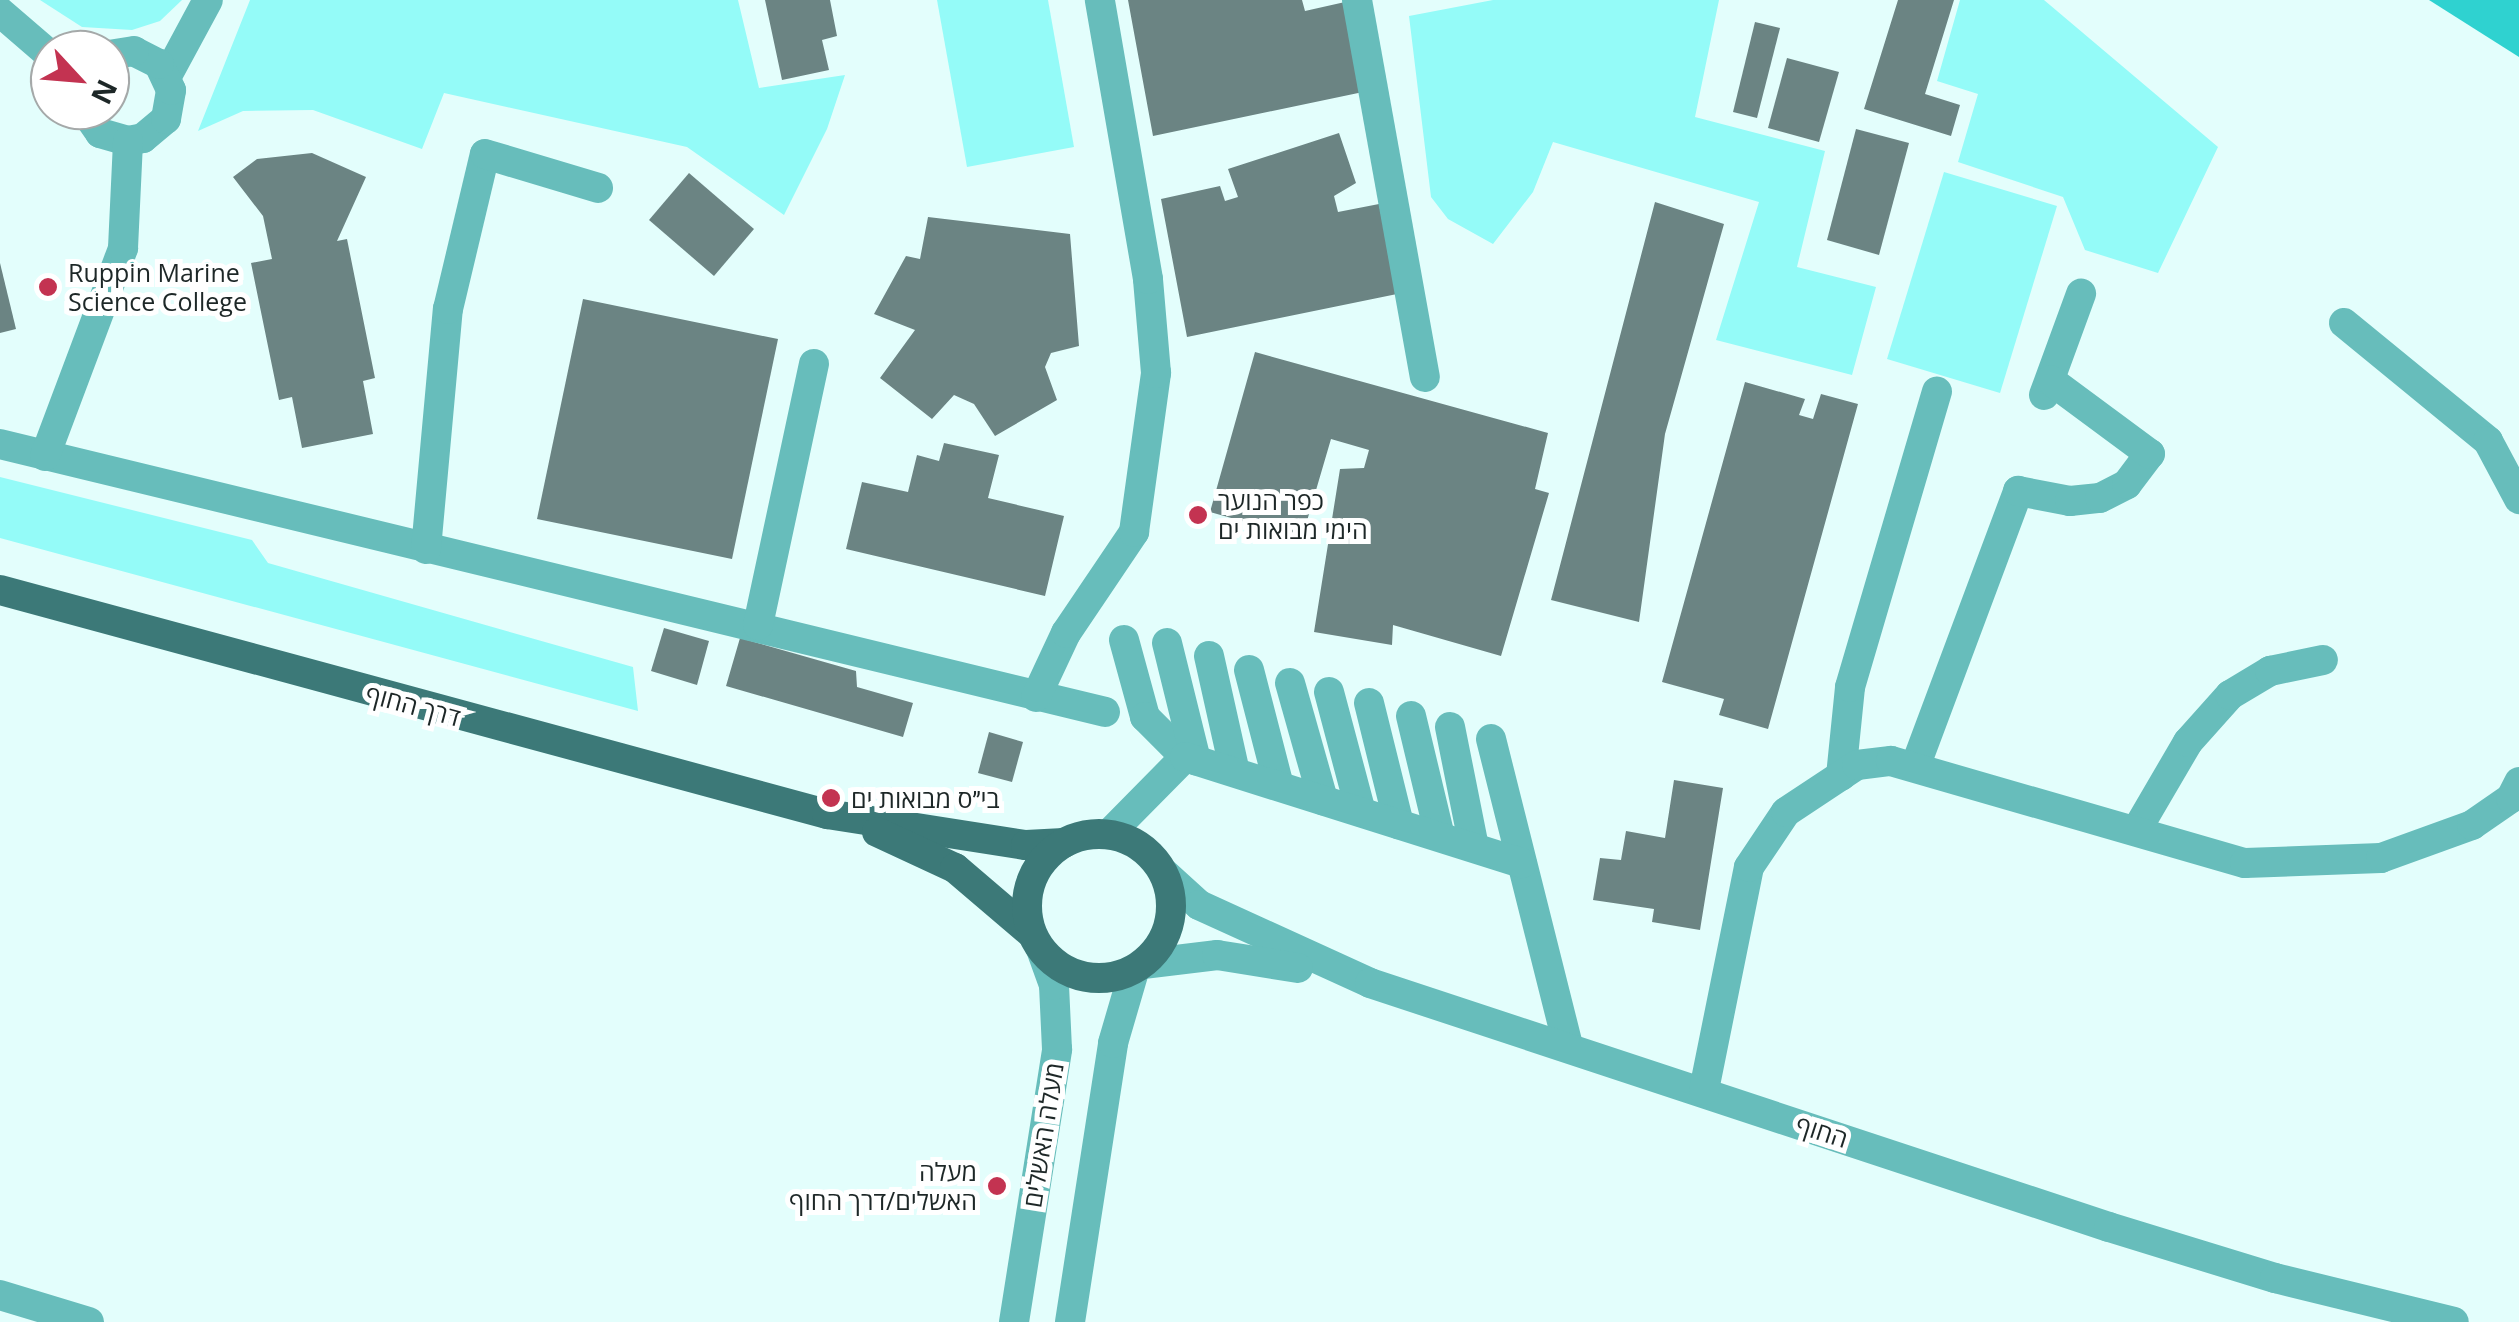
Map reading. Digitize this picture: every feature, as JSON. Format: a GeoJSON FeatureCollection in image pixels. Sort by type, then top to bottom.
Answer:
{"type":"FeatureCollection","features":[{"type":"Feature","properties":{"kind":"main road","name":"דרך החוף"},"geometry":{"type":"LineString","coordinates":[[0,590],[827,814],[1026,844],[1064,843]]}},
{"type":"Feature","properties":{"kind":"main road","name":"דרך החוף"},"geometry":{"type":"LineString","coordinates":[[827,814],[954,868],[1036,942]]}},
{"type":"Feature","properties":{"kind":"main road"},"geometry":{"type":"LineString","coordinates":[[1109,834],[1131,840],[1164,873],[1171,919],[1164,940],[1138,967],[1094,979],[1074,974],[1036,942],[1027,896],[1032,878],[1064,843],[1109,834]]}},
{"type":"Feature","properties":{"kind":"street"},"geometry":{"type":"LineString","coordinates":[[98,130],[128,141],[143,138],[166,119],[167,76],[208,0]]}},
{"type":"Feature","properties":{"kind":"street"},"geometry":{"type":"LineString","coordinates":[[1036,697],[1066,633],[1134,532],[1156,373],[1148,280],[1100,0]]}},
{"type":"Feature","properties":{"kind":"street"},"geometry":{"type":"LineString","coordinates":[[1358,0],[1426,377]]}},
{"type":"Feature","properties":{"kind":"street"},"geometry":{"type":"LineString","coordinates":[[0,12],[30,38]]}},
{"type":"Feature","properties":{"kind":"street"},"geometry":{"type":"LineString","coordinates":[[130,56],[147,56],[167,76]]}},
{"type":"Feature","properties":{"kind":"street"},"geometry":{"type":"LineString","coordinates":[[45,456],[123,248],[128,141]]}},
{"type":"Feature","properties":{"kind":"street"},"geometry":{"type":"LineString","coordinates":[[426,550],[437,379],[486,154],[598,188]]}},
{"type":"Feature","properties":{"kind":"street"},"geometry":{"type":"LineString","coordinates":[[1915,768],[2018,491],[2070,501],[2100,498],[2127,484],[2150,454],[2047,388],[2081,294]]}},
{"type":"Feature","properties":{"kind":"street"},"geometry":{"type":"LineString","coordinates":[[2344,323],[2488,441],[2519,499]]}},
{"type":"Feature","properties":{"kind":"street"},"geometry":{"type":"LineString","coordinates":[[758,625],[814,364]]}},
{"type":"Feature","properties":{"kind":"street"},"geometry":{"type":"LineString","coordinates":[[1841,776],[1850,687],[1937,392]]}},
{"type":"Feature","properties":{"kind":"street"},"geometry":{"type":"LineString","coordinates":[[0,444],[1105,712]]}},
{"type":"Feature","properties":{"kind":"street"},"geometry":{"type":"LineString","coordinates":[[1124,640],[1145,717],[1190,758],[1522,863]]}},
{"type":"Feature","properties":{"kind":"street"},"geometry":{"type":"LineString","coordinates":[[1168,643],[1190,758]]}},
{"type":"Feature","properties":{"kind":"street"},"geometry":{"type":"LineString","coordinates":[[1208,656],[1235,772]]}},
{"type":"Feature","properties":{"kind":"street"},"geometry":{"type":"LineString","coordinates":[[2136,832],[2188,742],[2230,695],[2270,671],[2323,660]]}},
{"type":"Feature","properties":{"kind":"street"},"geometry":{"type":"LineString","coordinates":[[1249,670],[1279,786]]}},
{"type":"Feature","properties":{"kind":"street"},"geometry":{"type":"LineString","coordinates":[[1290,683],[1322,800]]}},
{"type":"Feature","properties":{"kind":"street"},"geometry":{"type":"LineString","coordinates":[[1329,692],[1362,812]]}},
{"type":"Feature","properties":{"kind":"street"},"geometry":{"type":"LineString","coordinates":[[1369,703],[1399,824]]}},
{"type":"Feature","properties":{"kind":"street"},"geometry":{"type":"LineString","coordinates":[[1411,716],[1440,837]]}},
{"type":"Feature","properties":{"kind":"street"},"geometry":{"type":"LineString","coordinates":[[1450,728],[1474,848]]}},
{"type":"Feature","properties":{"kind":"street"},"geometry":{"type":"LineString","coordinates":[[1491,739],[1568,1046]]}},
{"type":"Feature","properties":{"kind":"street"},"geometry":{"type":"LineString","coordinates":[[1109,834],[1190,758]]}},
{"type":"Feature","properties":{"kind":"street"},"geometry":{"type":"LineString","coordinates":[[1704,1090],[1749,867],[1786,812],[1857,765],[1892,761],[2244,863],[2381,858],[2472,825],[2511,798],[2519,782]]}},
{"type":"Feature","properties":{"kind":"street","name":"החוף"},"geometry":{"type":"LineString","coordinates":[[1164,873],[1199,905],[1370,984]]}},
{"type":"Feature","properties":{"kind":"street","name":"מעלה האשלים"},"geometry":{"type":"LineString","coordinates":[[1014,1322],[1057,1049],[1054,985],[1036,942]]}},
{"type":"Feature","properties":{"kind":"street","name":"החוף"},"geometry":{"type":"LineString","coordinates":[[1138,967],[1218,955],[1259,959],[1370,984],[2276,1278],[2454,1322]]}},
{"type":"Feature","properties":{"kind":"street"},"geometry":{"type":"LineString","coordinates":[[1070,1322],[1112,1043],[1138,967]]}},
{"type":"Feature","properties":{"kind":"street","name":"החוף"},"geometry":{"type":"LineString","coordinates":[[2276,1278],[2382,1322]]}},
{"type":"Feature","properties":{"kind":"street"},"geometry":{"type":"LineString","coordinates":[[0,1296],[89,1322]]}},
{"type":"Feature","properties":{"kind":"shaded area"},"geometry":{"type":"Polygon","coordinates":[[[40,0],[182,0],[160,21],[132,30],[82,27],[40,0]]]}},
{"type":"Feature","properties":{"kind":"shaded area"},"geometry":{"type":"Polygon","coordinates":[[[250,0],[738,0],[759,88],[845,75],[827,129],[784,215],[687,147],[444,93],[422,149],[313,110],[243,111],[198,131],[250,0]]]}},
{"type":"Feature","properties":{"kind":"shaded area"},"geometry":{"type":"Polygon","coordinates":[[[937,0],[1048,0],[1074,147],[967,167],[937,0]]]}},
{"type":"Feature","properties":{"kind":"shaded area"},"geometry":{"type":"Polygon","coordinates":[[[1493,0],[1719,0],[1695,117],[1825,151],[1797,267],[1876,287],[1852,375],[1716,340],[1759,202],[1553,142],[1533,192],[1493,244],[1448,219],[1431,197],[1409,16],[1493,0]]]}},
{"type":"Feature","properties":{"kind":"shaded area"},"geometry":{"type":"Polygon","coordinates":[[[1960,0],[2044,0],[2218,147],[2158,273],[2085,250],[2063,197],[1958,162],[1978,94],[1937,81],[1960,0]]]}},
{"type":"Feature","properties":{"kind":"shaded area"},"geometry":{"type":"Polygon","coordinates":[[[2429,0],[2519,0],[2519,57],[2429,0]]]}},
{"type":"Feature","properties":{"kind":"shaded area"},"geometry":{"type":"Polygon","coordinates":[[[1944,172],[2057,206],[2000,393],[1887,359],[1944,172]]]}},
{"type":"Feature","properties":{"kind":"shaded area"},"geometry":{"type":"Polygon","coordinates":[[[0,477],[252,540],[268,563],[633,667],[638,711],[0,538],[0,477]]]}},
{"type":"Feature","properties":{"kind":"building"},"geometry":{"type":"Polygon","coordinates":[[[765,0],[830,0],[837,36],[822,40],[829,70],[782,80],[765,0]]]}},
{"type":"Feature","properties":{"kind":"building"},"geometry":{"type":"Polygon","coordinates":[[[1128,0],[1302,0],[1305,11],[1345,2],[1363,92],[1153,136],[1128,0]]]}},
{"type":"Feature","properties":{"kind":"building"},"geometry":{"type":"Polygon","coordinates":[[[1898,0],[1954,0],[1925,94],[1960,105],[1951,136],[1864,109],[1898,0]]]}},
{"type":"Feature","properties":{"kind":"building"},"geometry":{"type":"Polygon","coordinates":[[[1755,22],[1780,28],[1757,118],[1733,112],[1755,22]]]}},
{"type":"Feature","properties":{"kind":"building"},"geometry":{"type":"Polygon","coordinates":[[[1787,58],[1839,72],[1819,142],[1768,128],[1787,58]]]}},
{"type":"Feature","properties":{"kind":"building"},"geometry":{"type":"Polygon","coordinates":[[[1856,129],[1909,143],[1879,255],[1827,240],[1856,129]]]}},
{"type":"Feature","properties":{"kind":"building"},"geometry":{"type":"Polygon","coordinates":[[[1339,133],[1356,183],[1334,196],[1338,212],[1379,204],[1397,294],[1187,337],[1161,199],[1220,186],[1225,201],[1238,197],[1228,169],[1339,133]]]}},
{"type":"Feature","properties":{"kind":"building"},"geometry":{"type":"Polygon","coordinates":[[[312,153],[366,177],[337,241],[347,239],[375,378],[363,381],[373,434],[302,448],[292,397],[279,400],[251,263],[272,259],[263,216],[233,177],[257,159],[312,153]]]}},
{"type":"Feature","properties":{"kind":"building"},"geometry":{"type":"Polygon","coordinates":[[[689,173],[754,229],[714,276],[649,220],[689,173]]]}},
{"type":"Feature","properties":{"kind":"building"},"geometry":{"type":"Polygon","coordinates":[[[1655,202],[1724,224],[1665,434],[1639,622],[1551,600],[1655,202]]]}},
{"type":"Feature","properties":{"kind":"building"},"geometry":{"type":"Polygon","coordinates":[[[928,217],[1070,234],[1079,346],[1051,353],[1045,367],[1057,400],[995,436],[974,404],[954,395],[932,419],[880,378],[915,330],[874,314],[906,256],[920,259],[928,217]]]}},
{"type":"Feature","properties":{"kind":"building"},"geometry":{"type":"Polygon","coordinates":[[[0,263],[16,329],[0,333],[0,263]]]}},
{"type":"Feature","properties":{"kind":"building"},"geometry":{"type":"Polygon","coordinates":[[[583,299],[778,339],[732,559],[537,519],[583,299]]]}},
{"type":"Feature","properties":{"kind":"building"},"geometry":{"type":"Polygon","coordinates":[[[1255,352],[1548,433],[1535,489],[1549,493],[1501,656],[1393,625],[1392,645],[1314,632],[1340,469],[1364,468],[1369,450],[1331,439],[1302,538],[1210,512],[1255,352]]]}},
{"type":"Feature","properties":{"kind":"building"},"geometry":{"type":"Polygon","coordinates":[[[1745,382],[1805,399],[1799,415],[1813,419],[1821,394],[1858,404],[1768,729],[1719,715],[1724,699],[1662,682],[1745,382]]]}},
{"type":"Feature","properties":{"kind":"building"},"geometry":{"type":"Polygon","coordinates":[[[944,443],[999,455],[988,498],[1064,516],[1045,596],[846,549],[862,482],[908,492],[917,455],[939,461],[944,443]]]}},
{"type":"Feature","properties":{"kind":"building"},"geometry":{"type":"Polygon","coordinates":[[[664,628],[709,641],[697,685],[651,671],[664,628]]]}},
{"type":"Feature","properties":{"kind":"building"},"geometry":{"type":"Polygon","coordinates":[[[740,638],[856,671],[857,687],[913,703],[903,737],[726,686],[740,638]]]}},
{"type":"Feature","properties":{"kind":"building"},"geometry":{"type":"Polygon","coordinates":[[[989,732],[1023,742],[1012,782],[978,773],[989,732]]]}},
{"type":"Feature","properties":{"kind":"building"},"geometry":{"type":"Polygon","coordinates":[[[1674,780],[1723,788],[1700,930],[1652,922],[1654,909],[1593,900],[1600,858],[1621,860],[1626,831],[1665,838],[1674,780]]]}},
{"type":"Feature","properties":{"kind":"place","name":"Ruppin Marine Science College"},"geometry":{"type":"Point","coordinates":[48,287]}},
{"type":"Feature","properties":{"kind":"place","name":"כפר הנוער הימי מבואות ים"},"geometry":{"type":"Point","coordinates":[1198,515]}},
{"type":"Feature","properties":{"kind":"place","name":"בי״ס מבואות ים"},"geometry":{"type":"Point","coordinates":[831,798]}},
{"type":"Feature","properties":{"kind":"place","name":"מעלה האשלים/דרך החוף"},"geometry":{"type":"Point","coordinates":[997,1186]}}]}
